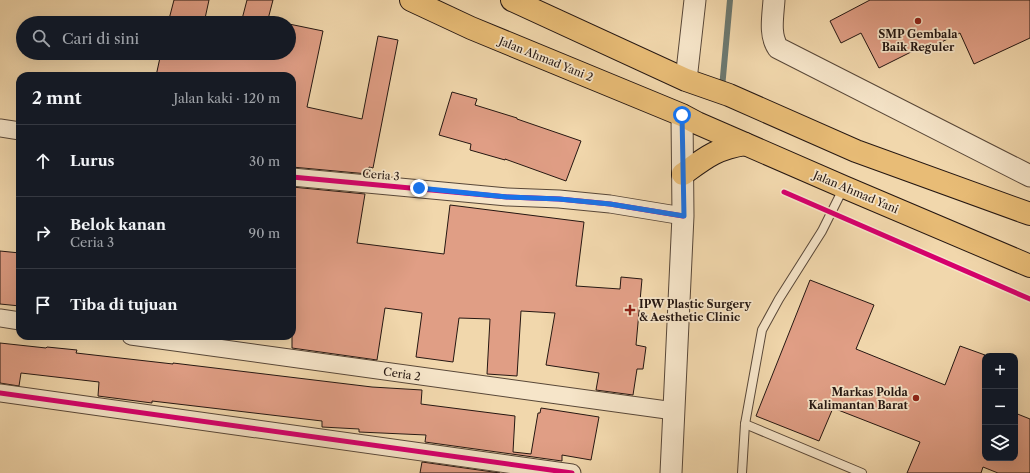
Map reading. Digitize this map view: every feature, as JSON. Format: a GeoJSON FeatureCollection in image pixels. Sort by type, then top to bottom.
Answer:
{"type":"FeatureCollection","features":[{"type":"Feature","properties":{"kind":"highway","name":"Jalan Ahmad Yani 2"},"geometry":{"type":"LineString","coordinates":[[411,0],[471,28],[689,119]]}},
{"type":"Feature","properties":{"kind":"highway"},"geometry":{"type":"LineString","coordinates":[[512,0],[686,80],[729,96],[856,151],[1030,214]]}},
{"type":"Feature","properties":{"kind":"highway","name":"Jalan Ahmad Yani"},"geometry":{"type":"LineString","coordinates":[[689,119],[737,141],[1030,266]]}},
{"type":"Feature","properties":{"kind":"highway"},"geometry":{"type":"LineString","coordinates":[[683,174],[713,153],[737,141]]}},
{"type":"Feature","properties":{"kind":"street"},"geometry":{"type":"LineString","coordinates":[[686,80],[695,0]]}},
{"type":"Feature","properties":{"kind":"street"},"geometry":{"type":"LineString","coordinates":[[774,0],[773,36],[774,42],[778,48],[1030,176]]}},
{"type":"Feature","properties":{"kind":"street"},"geometry":{"type":"LineString","coordinates":[[671,473],[684,216],[683,174],[689,119]]}},
{"type":"Feature","properties":{"kind":"street"},"geometry":{"type":"LineString","coordinates":[[0,128],[16,130]]}},
{"type":"Feature","properties":{"kind":"street","name":"Ceria 3"},"geometry":{"type":"LineString","coordinates":[[296,177],[507,197],[559,199],[610,204],[684,216]]}},
{"type":"Feature","properties":{"kind":"street"},"geometry":{"type":"LineString","coordinates":[[0,318],[16,320]]}},
{"type":"Feature","properties":{"kind":"street","name":"Ceria 2"},"geometry":{"type":"LineString","coordinates":[[160,340],[674,411]]}},
{"type":"Feature","properties":{"kind":"street"},"geometry":{"type":"LineString","coordinates":[[0,393],[572,473]]}},
{"type":"Feature","properties":{"kind":"lane"},"geometry":{"type":"LineString","coordinates":[[742,473],[745,424],[762,330],[779,298],[822,231],[844,187]]}},
{"type":"Feature","properties":{"kind":"lane"},"geometry":{"type":"LineString","coordinates":[[745,424],[862,473]]}},
{"type":"Feature","properties":{"kind":"building"},"geometry":{"type":"Polygon","coordinates":[[[174,0],[209,0],[206,16],[170,16],[174,0]]]}},
{"type":"Feature","properties":{"kind":"building"},"geometry":{"type":"Polygon","coordinates":[[[247,0],[273,0],[269,16],[243,16],[247,0]]]}},
{"type":"Feature","properties":{"kind":"building","name":"SMP Gembala Baik Reguler"},"geometry":{"type":"Polygon","coordinates":[[[870,0],[1030,0],[1030,38],[974,64],[960,33],[923,51],[921,47],[879,68],[861,33],[841,43],[830,21],[870,0]]]}},
{"type":"Feature","properties":{"kind":"building"},"geometry":{"type":"Polygon","coordinates":[[[296,25],[323,31],[307,107],[362,119],[378,36],[398,40],[373,168],[369,167],[368,174],[296,167],[296,72],[157,72],[159,60],[296,60],[296,25]]]}},
{"type":"Feature","properties":{"kind":"building"},"geometry":{"type":"Polygon","coordinates":[[[452,92],[477,99],[475,105],[581,141],[566,181],[505,159],[470,150],[471,144],[439,135],[452,92]]]}},
{"type":"Feature","properties":{"kind":"building"},"geometry":{"type":"Polygon","coordinates":[[[296,187],[365,194],[357,243],[444,254],[450,205],[584,222],[576,286],[620,289],[621,277],[642,279],[636,345],[646,347],[643,369],[637,369],[633,395],[596,390],[599,373],[546,365],[555,313],[521,311],[517,376],[487,374],[490,319],[459,318],[453,362],[416,357],[422,313],[385,308],[377,360],[292,348],[292,340],[296,340],[296,187]]]}},
{"type":"Feature","properties":{"kind":"building"},"geometry":{"type":"Polygon","coordinates":[[[0,251],[16,253],[16,306],[0,304],[0,251]]]}},
{"type":"Feature","properties":{"kind":"building"},"geometry":{"type":"Polygon","coordinates":[[[810,280],[874,305],[856,349],[945,385],[960,346],[982,354],[982,461],[1018,461],[1018,414],[1030,419],[1030,473],[998,473],[983,467],[981,473],[907,473],[920,442],[833,408],[819,441],[756,416],[810,280]]]}},
{"type":"Feature","properties":{"kind":"building"},"geometry":{"type":"Polygon","coordinates":[[[0,343],[77,350],[76,353],[372,387],[422,390],[421,404],[515,416],[513,452],[531,454],[538,413],[540,413],[541,408],[599,417],[591,460],[562,455],[562,461],[425,442],[426,435],[359,432],[359,429],[322,427],[322,421],[98,396],[99,382],[21,373],[19,386],[0,383],[0,343]]]}},
{"type":"Feature","properties":{"kind":"building"},"geometry":{"type":"Polygon","coordinates":[[[422,462],[500,473],[420,473],[422,462]]]}},
{"type":"Feature","properties":{"kind":"waterway"},"geometry":{"type":"LineString","coordinates":[[722,88],[730,0]]}},
{"type":"Feature","properties":{"kind":"cycle path"},"geometry":{"type":"LineString","coordinates":[[296,177],[507,197],[559,199],[610,204],[683,216]]}},
{"type":"Feature","properties":{"kind":"cycle path"},"geometry":{"type":"LineString","coordinates":[[784,192],[1030,299]]}},
{"type":"Feature","properties":{"kind":"cycle path"},"geometry":{"type":"LineString","coordinates":[[0,393],[572,473]]}},
{"type":"Feature","properties":{"kind":"place","name":"SMP Gembala Baik Reguler"},"geometry":{"type":"Point","coordinates":[918,21]}},
{"type":"Feature","properties":{"kind":"place","name":"IPW Plastic Surgery & Aesthetic Clinic"},"geometry":{"type":"Point","coordinates":[630,310]}},
{"type":"Feature","properties":{"kind":"place","name":"Markas Polda Kalimantan Barat"},"geometry":{"type":"Point","coordinates":[916,398]}},
{"type":"Feature","properties":{"kind":"route"},"geometry":{"type":"LineString","coordinates":[[419,188],[507,197],[559,199],[610,204],[684,216],[682,115]]}}]}
